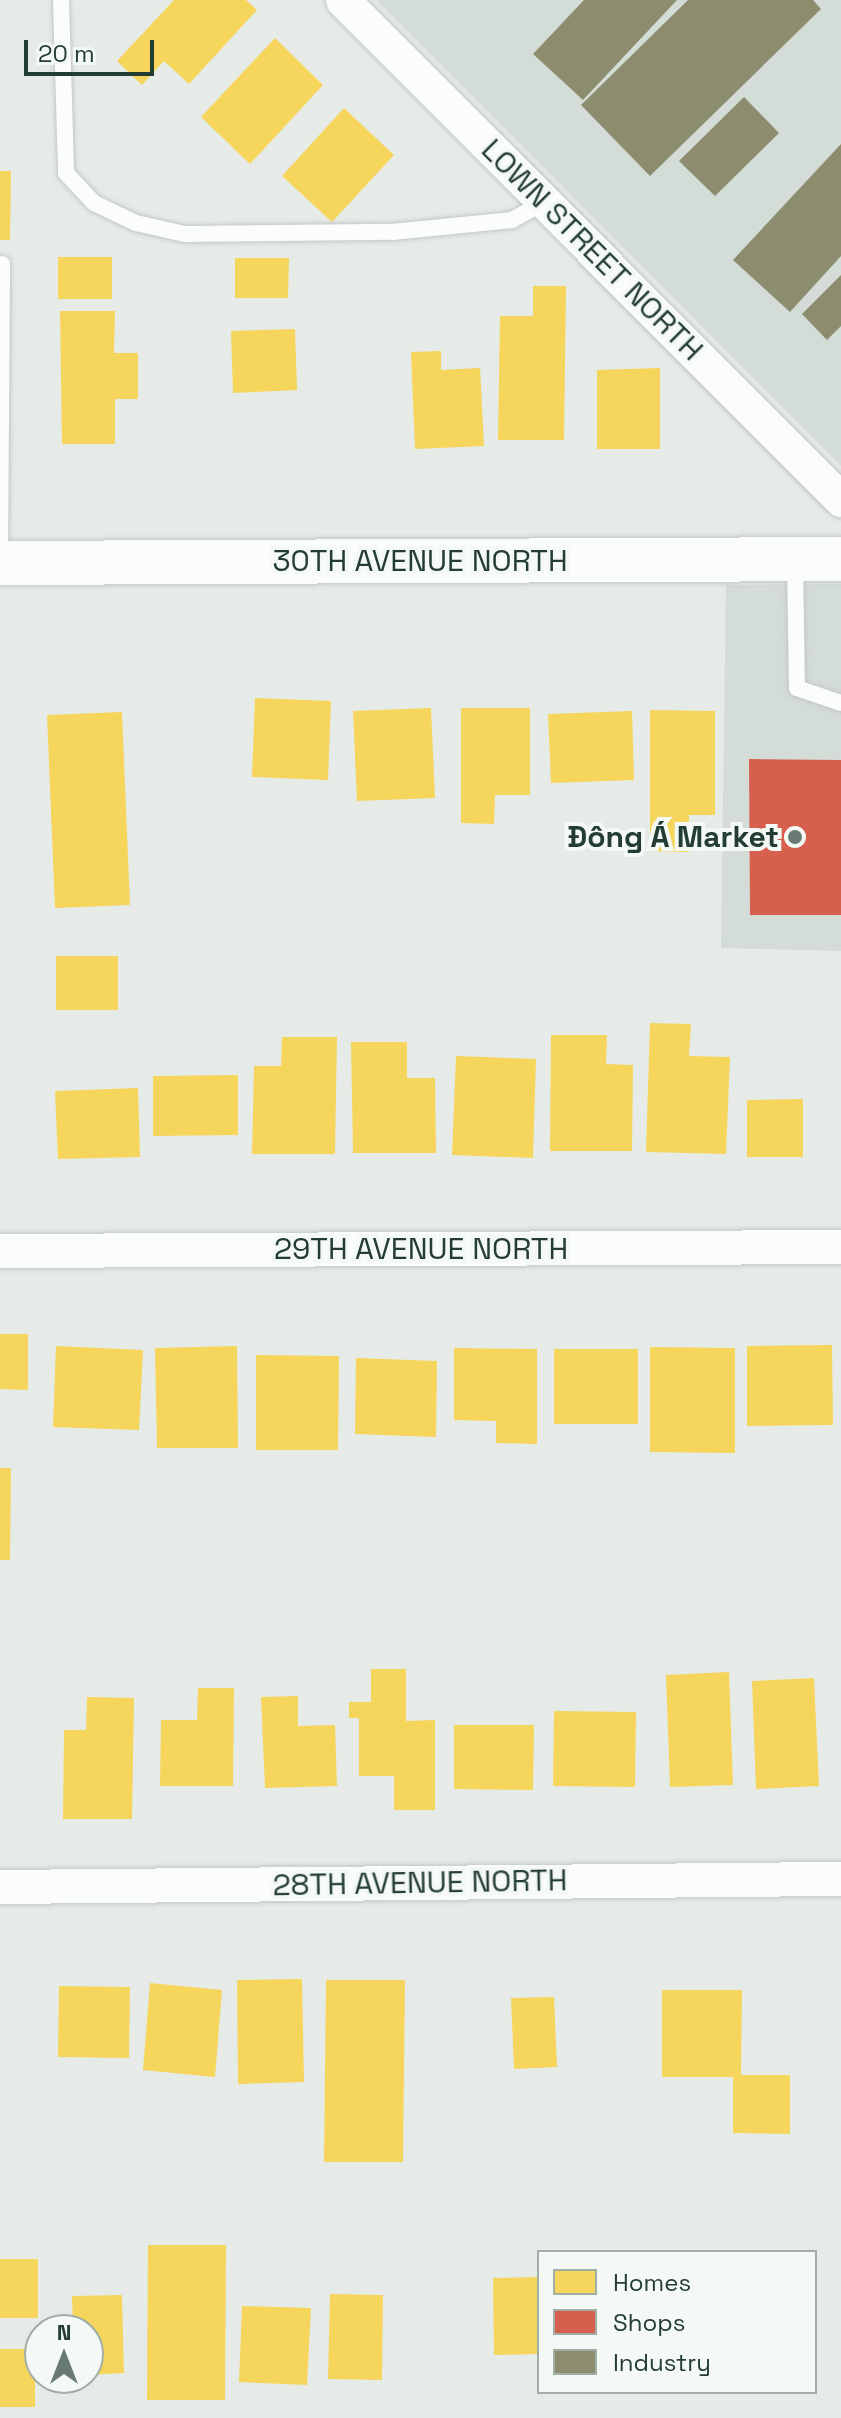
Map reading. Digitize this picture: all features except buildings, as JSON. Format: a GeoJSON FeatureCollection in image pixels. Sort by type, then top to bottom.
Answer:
{"type":"FeatureCollection","features":[{"type":"Feature","properties":{"kind":"street","name":"LOWN STREET NORTH"},"geometry":{"type":"LineString","coordinates":[[343,0],[841,500]]}},
{"type":"Feature","properties":{"kind":"street","name":"30TH AVENUE NORTH"},"geometry":{"type":"LineString","coordinates":[[0,563],[841,559]]}},
{"type":"Feature","properties":{"kind":"street","name":"29TH AVENUE NORTH"},"geometry":{"type":"LineString","coordinates":[[0,1251],[841,1247]]}},
{"type":"Feature","properties":{"kind":"street","name":"28TH AVENUE NORTH"},"geometry":{"type":"LineString","coordinates":[[0,1887],[841,1879]]}},
{"type":"Feature","properties":{"kind":"lane"},"geometry":{"type":"LineString","coordinates":[[61,0],[66,173],[94,203],[136,223],[185,234],[392,232],[512,220],[545,202]]}},
{"type":"Feature","properties":{"kind":"lane"},"geometry":{"type":"LineString","coordinates":[[0,571],[2,264]]}},
{"type":"Feature","properties":{"kind":"lane"},"geometry":{"type":"LineString","coordinates":[[795,559],[797,688],[841,703]]}},
{"type":"Feature","properties":{"kind":"shaded area"},"geometry":{"type":"Polygon","coordinates":[[[376,0],[841,0],[841,466],[376,0]]]}},
{"type":"Feature","properties":{"kind":"shaded area"},"geometry":{"type":"Polygon","coordinates":[[[841,584],[841,951],[721,948],[726,585],[841,584]]]}},
{"type":"Feature","properties":{"kind":"place","name":"Đông Á Market"},"geometry":{"type":"Point","coordinates":[795,837]}}]}
